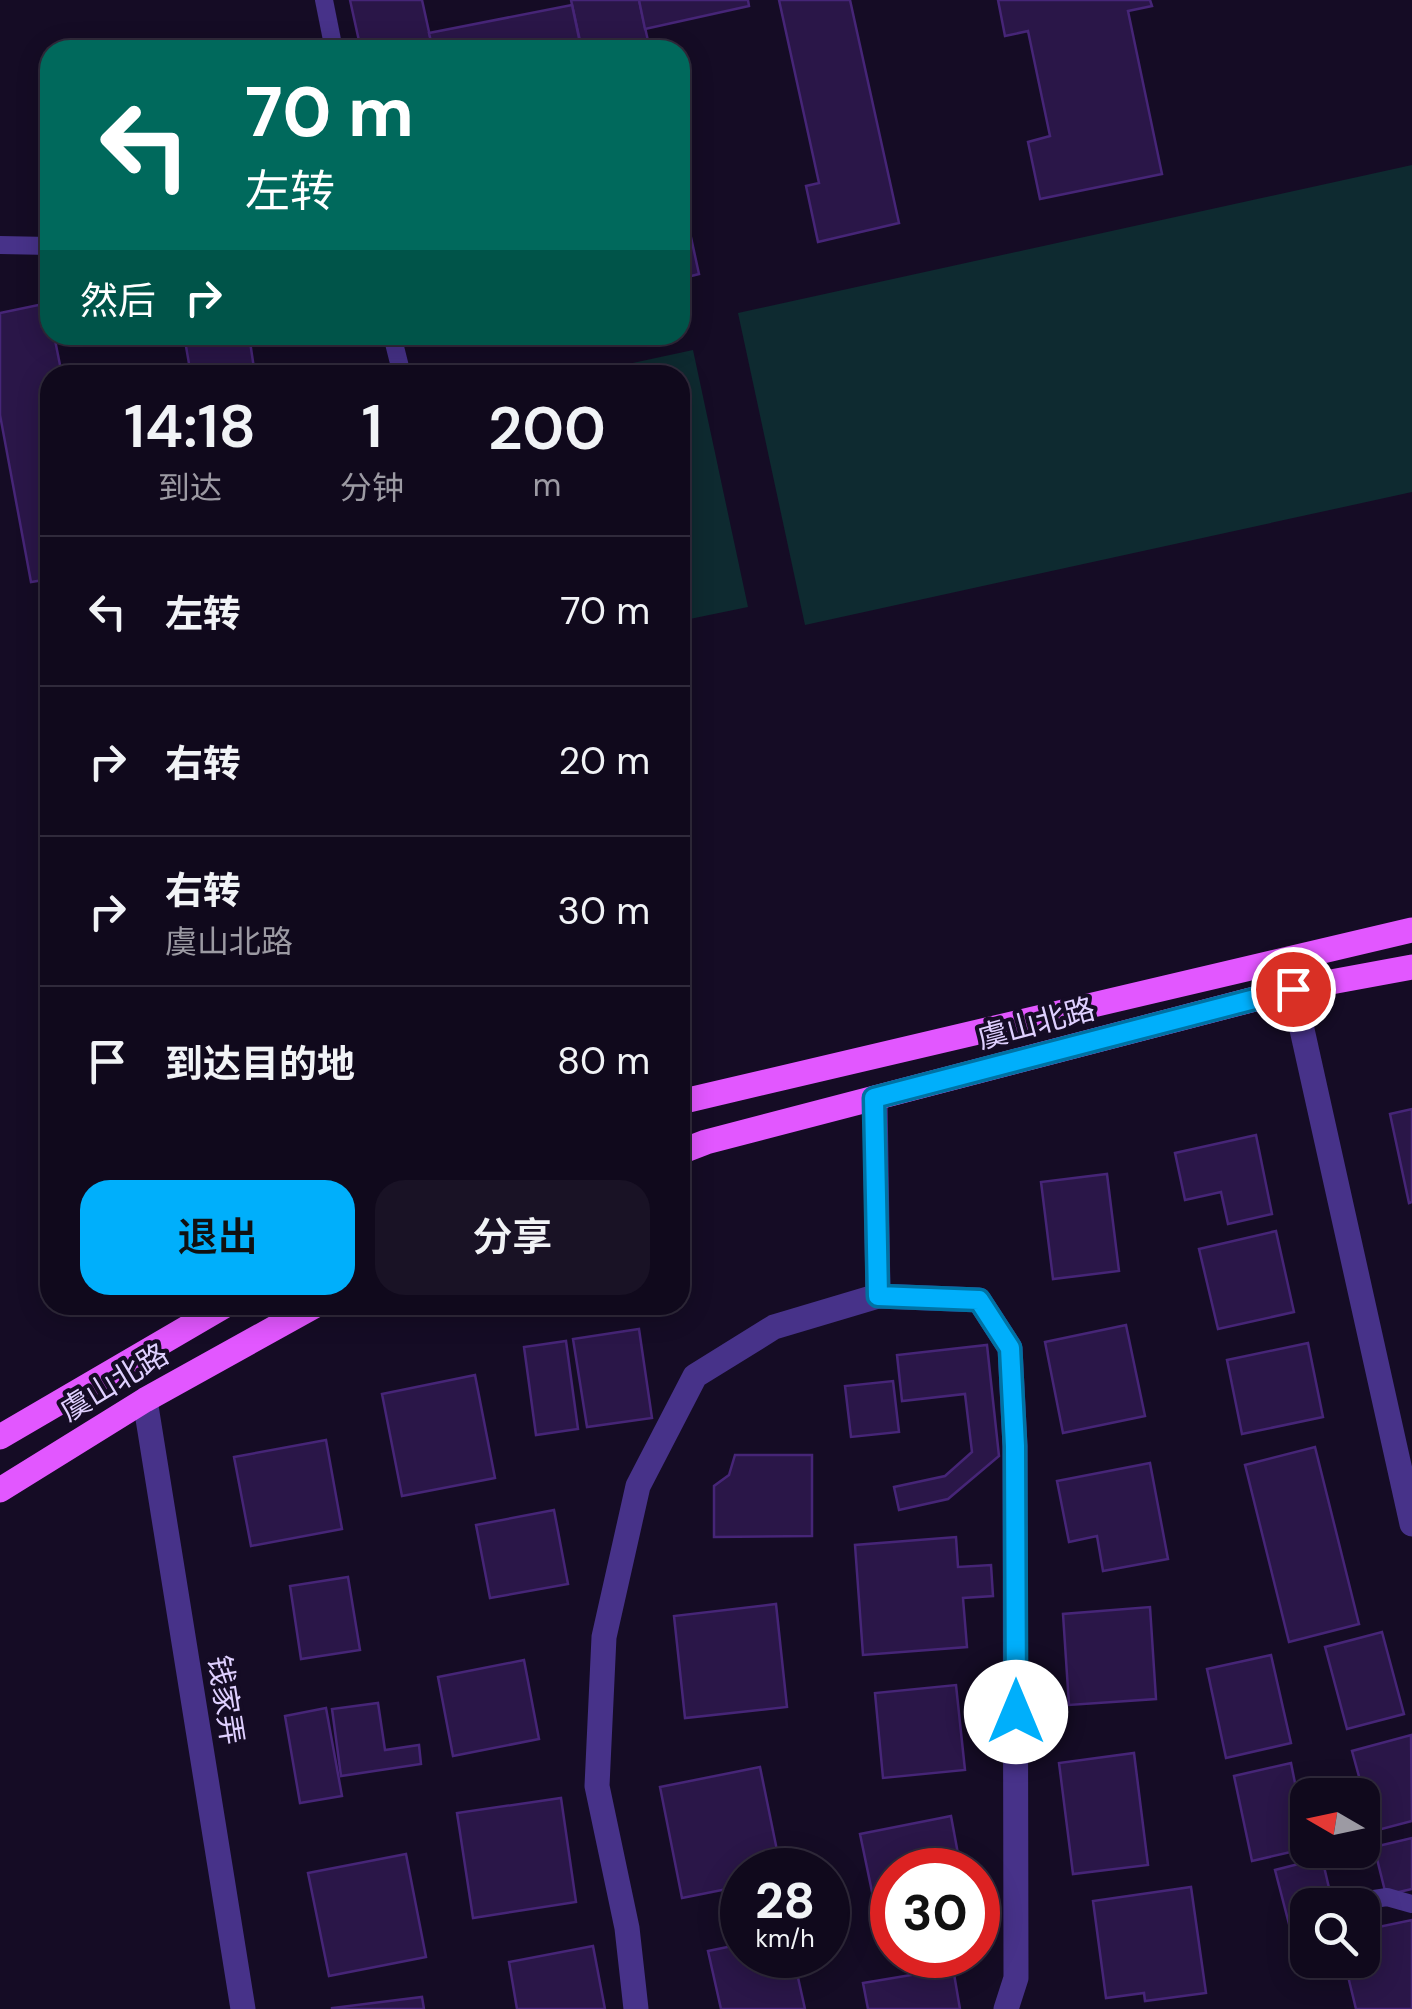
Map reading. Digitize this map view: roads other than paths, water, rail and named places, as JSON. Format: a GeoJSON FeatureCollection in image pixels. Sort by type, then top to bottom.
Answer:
{"type":"FeatureCollection","features":[{"type":"Feature","properties":{"kind":"main road","name":"虞山北路"},"geometry":{"type":"LineString","coordinates":[[690,1100],[1412,930]]}},
{"type":"Feature","properties":{"kind":"main road","name":"虞山北路"},"geometry":{"type":"LineString","coordinates":[[690,1149],[1293,989],[1412,967]]}},
{"type":"Feature","properties":{"kind":"main road","name":"虞山北路"},"geometry":{"type":"LineString","coordinates":[[0,1438],[209,1315]]}},
{"type":"Feature","properties":{"kind":"main road","name":"虞山北路"},"geometry":{"type":"LineString","coordinates":[[0,1490],[145,1400],[298,1315]]}},
{"type":"Feature","properties":{"kind":"street"},"geometry":{"type":"LineString","coordinates":[[1293,989],[1412,1524]]}},
{"type":"Feature","properties":{"kind":"street"},"geometry":{"type":"LineString","coordinates":[[874,1098],[878,1296]]}},
{"type":"Feature","properties":{"kind":"street"},"geometry":{"type":"LineString","coordinates":[[636,2009],[627,1928],[597,1786],[604,1637],[638,1486],[695,1376],[774,1327],[878,1296],[979,1300],[1010,1348],[1015,1446],[1016,1978],[1006,2009]]}},
{"type":"Feature","properties":{"kind":"street","name":"钱家弄"},"geometry":{"type":"LineString","coordinates":[[145,1400],[243,2009]]}},
{"type":"Feature","properties":{"kind":"lane"},"geometry":{"type":"LineString","coordinates":[[324,0],[332,40]]}},
{"type":"Feature","properties":{"kind":"lane"},"geometry":{"type":"LineString","coordinates":[[0,245],[40,246]]}},
{"type":"Feature","properties":{"kind":"lane"},"geometry":{"type":"LineString","coordinates":[[1380,1897],[1388,1896],[1412,1904]]}}]}
